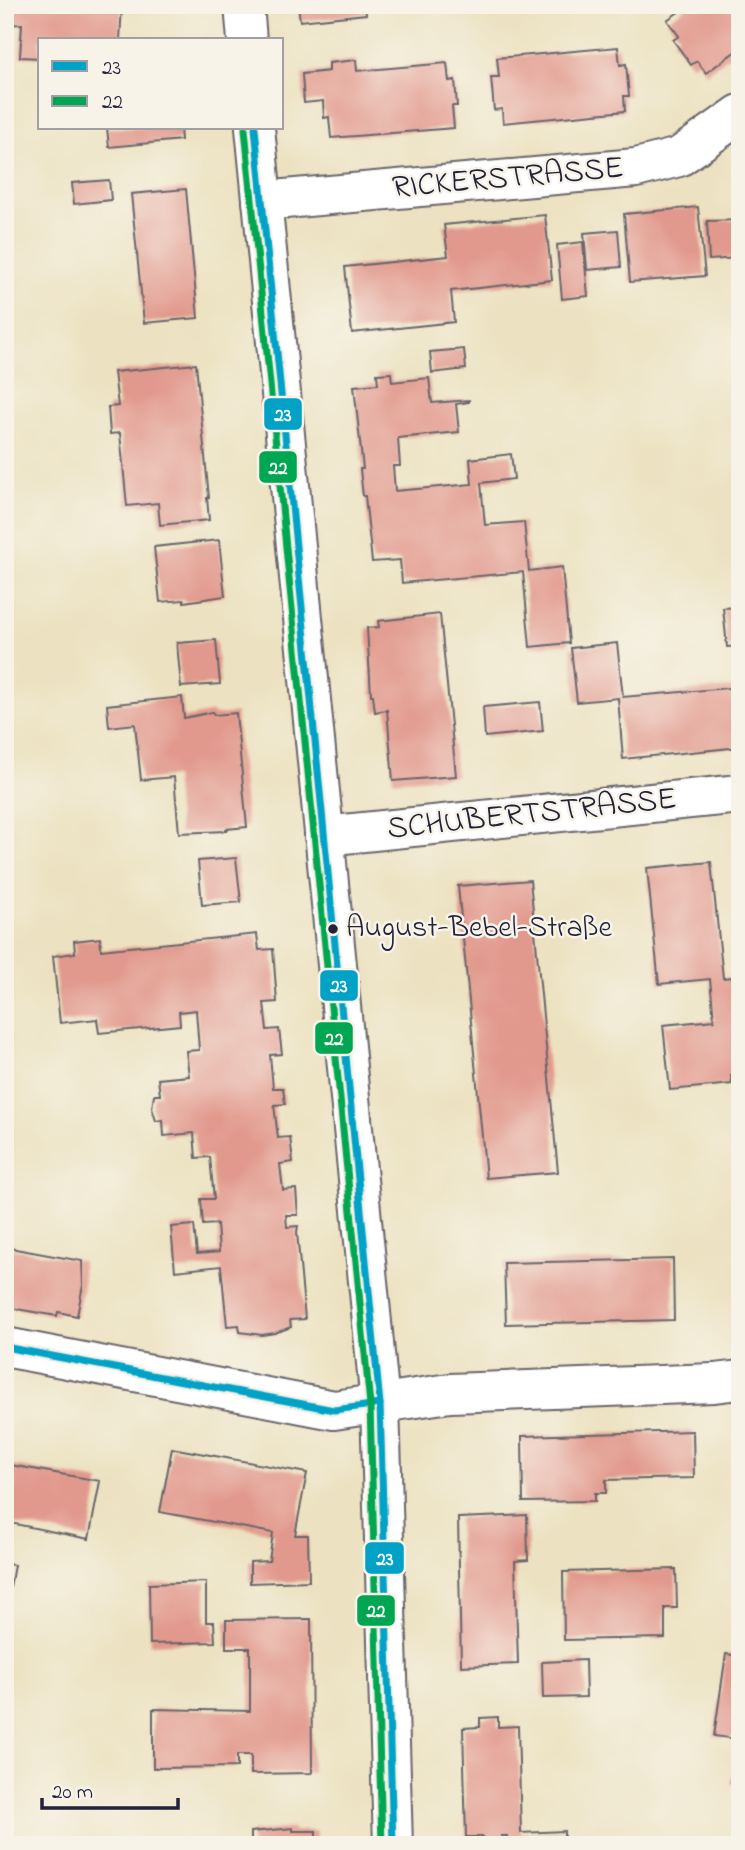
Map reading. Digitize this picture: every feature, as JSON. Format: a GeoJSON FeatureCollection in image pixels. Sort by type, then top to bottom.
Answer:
{"type":"FeatureCollection","features":[{"type":"Feature","properties":{"kind":"street"},"geometry":{"type":"LineString","coordinates":[[244,5],[247,38]]}},
{"type":"Feature","properties":{"kind":"street","name":"RICKERSTRASSE"},"geometry":{"type":"LineString","coordinates":[[262,201],[636,168],[679,157],[740,114]]}},
{"type":"Feature","properties":{"kind":"street"},"geometry":{"type":"LineString","coordinates":[[255,130],[380,1404],[393,1845]]}},
{"type":"Feature","properties":{"kind":"street","name":"SCHUBERTSTRASSE"},"geometry":{"type":"LineString","coordinates":[[324,835],[740,794]]}},
{"type":"Feature","properties":{"kind":"street"},"geometry":{"type":"LineString","coordinates":[[5,1347],[334,1410],[450,1393],[740,1380]]}},
{"type":"Feature","properties":{"kind":"building"},"geometry":{"type":"Polygon","coordinates":[[[5,5],[122,5],[120,38],[38,38],[38,58],[20,57],[22,24],[5,25],[5,5]]]}},
{"type":"Feature","properties":{"kind":"building"},"geometry":{"type":"Polygon","coordinates":[[[298,5],[365,5],[366,14],[300,21],[298,5]]]}},
{"type":"Feature","properties":{"kind":"building"},"geometry":{"type":"Polygon","coordinates":[[[689,5],[740,5],[740,48],[706,73],[697,61],[691,65],[673,40],[679,36],[667,20],[689,5]]]}},
{"type":"Feature","properties":{"kind":"building"},"geometry":{"type":"Polygon","coordinates":[[[618,47],[620,65],[626,64],[629,96],[624,96],[625,111],[503,123],[502,109],[494,110],[491,77],[499,77],[497,58],[618,47]]]}},
{"type":"Feature","properties":{"kind":"building"},"geometry":{"type":"Polygon","coordinates":[[[356,60],[357,71],[447,63],[449,81],[455,80],[457,106],[452,106],[454,128],[331,138],[329,117],[324,118],[323,101],[304,103],[302,74],[329,71],[329,63],[356,60]]]}},
{"type":"Feature","properties":{"kind":"building"},"geometry":{"type":"Polygon","coordinates":[[[107,130],[180,130],[181,140],[109,147],[107,130]]]}},
{"type":"Feature","properties":{"kind":"building"},"geometry":{"type":"Polygon","coordinates":[[[109,180],[111,200],[74,204],[72,183],[109,180]]]}},
{"type":"Feature","properties":{"kind":"building"},"geometry":{"type":"Polygon","coordinates":[[[186,189],[198,318],[144,323],[131,194],[186,189]]]}},
{"type":"Feature","properties":{"kind":"building"},"geometry":{"type":"Polygon","coordinates":[[[698,207],[705,276],[630,282],[624,214],[698,207]]]}},
{"type":"Feature","properties":{"kind":"building"},"geometry":{"type":"Polygon","coordinates":[[[545,215],[552,280],[451,291],[454,322],[352,333],[345,267],[448,256],[444,225],[545,215]]]}},
{"type":"Feature","properties":{"kind":"building"},"geometry":{"type":"Polygon","coordinates":[[[740,220],[740,258],[709,260],[707,221],[740,220]]]}},
{"type":"Feature","properties":{"kind":"building"},"geometry":{"type":"Polygon","coordinates":[[[618,230],[621,267],[587,270],[584,233],[618,230]]]}},
{"type":"Feature","properties":{"kind":"building"},"geometry":{"type":"Polygon","coordinates":[[[583,242],[588,296],[562,299],[557,245],[583,242]]]}},
{"type":"Feature","properties":{"kind":"building"},"geometry":{"type":"Polygon","coordinates":[[[464,349],[466,369],[432,373],[430,352],[464,349]]]}},
{"type":"Feature","properties":{"kind":"building"},"geometry":{"type":"Polygon","coordinates":[[[196,364],[209,520],[160,525],[158,503],[127,506],[120,433],[110,434],[108,407],[118,406],[114,372],[196,364]]]}},
{"type":"Feature","properties":{"kind":"building"},"geometry":{"type":"Polygon","coordinates":[[[391,373],[392,382],[429,378],[432,403],[469,400],[456,404],[459,432],[398,438],[400,466],[393,466],[395,491],[472,484],[470,459],[511,454],[514,479],[481,483],[485,525],[524,522],[529,571],[562,567],[569,643],[530,647],[523,572],[402,583],[400,560],[372,562],[360,469],[363,469],[354,386],[378,384],[377,374],[391,373]]]}},
{"type":"Feature","properties":{"kind":"building"},"geometry":{"type":"Polygon","coordinates":[[[219,540],[225,596],[184,602],[160,602],[154,547],[219,540]]]}},
{"type":"Feature","properties":{"kind":"building"},"geometry":{"type":"Polygon","coordinates":[[[740,607],[740,646],[727,647],[723,608],[740,607]]]}},
{"type":"Feature","properties":{"kind":"building"},"geometry":{"type":"Polygon","coordinates":[[[440,614],[456,776],[393,781],[387,710],[375,712],[371,695],[367,628],[379,627],[378,621],[440,614]]]}},
{"type":"Feature","properties":{"kind":"building"},"geometry":{"type":"Polygon","coordinates":[[[216,640],[220,684],[181,687],[177,643],[216,640]]]}},
{"type":"Feature","properties":{"kind":"building"},"geometry":{"type":"Polygon","coordinates":[[[617,643],[623,697],[740,687],[740,747],[623,759],[618,698],[577,702],[571,648],[617,643]]]}},
{"type":"Feature","properties":{"kind":"building"},"geometry":{"type":"Polygon","coordinates":[[[182,697],[184,718],[213,712],[214,715],[236,713],[247,827],[226,831],[179,833],[174,777],[141,780],[135,724],[109,727],[107,705],[182,697]]]}},
{"type":"Feature","properties":{"kind":"building"},"geometry":{"type":"Polygon","coordinates":[[[540,702],[543,731],[485,737],[483,707],[540,702]]]}},
{"type":"Feature","properties":{"kind":"building"},"geometry":{"type":"Polygon","coordinates":[[[236,858],[241,902],[202,905],[198,861],[236,858]]]}},
{"type":"Feature","properties":{"kind":"building"},"geometry":{"type":"Polygon","coordinates":[[[711,862],[723,978],[732,977],[737,1018],[740,1018],[740,1075],[731,1076],[732,1084],[670,1090],[663,1025],[714,1020],[710,979],[659,984],[647,868],[711,862]]]}},
{"type":"Feature","properties":{"kind":"building"},"geometry":{"type":"Polygon","coordinates":[[[530,880],[558,1172],[486,1178],[458,886],[530,880]]]}},
{"type":"Feature","properties":{"kind":"building"},"geometry":{"type":"Polygon","coordinates":[[[257,934],[259,950],[273,949],[277,1002],[264,1003],[267,1030],[279,1029],[282,1054],[270,1055],[273,1088],[283,1088],[285,1104],[274,1105],[278,1138],[290,1137],[293,1162],[280,1164],[283,1190],[296,1189],[298,1215],[286,1215],[287,1227],[298,1226],[305,1319],[290,1320],[291,1327],[262,1335],[240,1332],[239,1325],[227,1326],[221,1266],[175,1271],[171,1227],[194,1225],[197,1254],[219,1252],[217,1224],[203,1225],[201,1199],[214,1199],[210,1157],[196,1158],[194,1133],[164,1136],[163,1120],[156,1121],[152,1108],[154,1095],[160,1095],[158,1079],[189,1076],[186,1051],[199,1050],[196,1010],[179,1012],[180,1025],[99,1033],[97,1019],[60,1023],[53,956],[75,953],[74,941],[100,938],[101,950],[257,934]]]}},
{"type":"Feature","properties":{"kind":"building"},"geometry":{"type":"Polygon","coordinates":[[[740,1196],[740,1222],[739,1222],[732,1198],[740,1196]]]}},
{"type":"Feature","properties":{"kind":"building"},"geometry":{"type":"Polygon","coordinates":[[[10,1248],[82,1261],[83,1285],[77,1316],[58,1312],[57,1316],[5,1307],[5,1274],[10,1248]]]}},
{"type":"Feature","properties":{"kind":"building"},"geometry":{"type":"Polygon","coordinates":[[[673,1259],[674,1320],[506,1324],[504,1263],[673,1259]]]}},
{"type":"Feature","properties":{"kind":"building"},"geometry":{"type":"Polygon","coordinates":[[[693,1431],[694,1478],[606,1480],[606,1493],[595,1493],[595,1501],[523,1502],[522,1436],[693,1431]]]}},
{"type":"Feature","properties":{"kind":"building"},"geometry":{"type":"Polygon","coordinates":[[[172,1448],[307,1473],[295,1535],[308,1535],[309,1581],[250,1583],[250,1562],[269,1561],[273,1533],[160,1512],[172,1448]]]}},
{"type":"Feature","properties":{"kind":"building"},"geometry":{"type":"Polygon","coordinates":[[[5,1464],[100,1481],[89,1539],[5,1522],[5,1464]]]}},
{"type":"Feature","properties":{"kind":"building"},"geometry":{"type":"Polygon","coordinates":[[[527,1515],[528,1560],[515,1561],[518,1664],[461,1666],[458,1518],[527,1515]]]}},
{"type":"Feature","properties":{"kind":"building"},"geometry":{"type":"Polygon","coordinates":[[[5,1564],[14,1565],[7,1605],[5,1605],[5,1564]]]}},
{"type":"Feature","properties":{"kind":"building"},"geometry":{"type":"Polygon","coordinates":[[[676,1569],[677,1608],[665,1608],[665,1638],[564,1640],[563,1572],[676,1569]]]}},
{"type":"Feature","properties":{"kind":"building"},"geometry":{"type":"Polygon","coordinates":[[[206,1582],[206,1622],[214,1622],[215,1642],[150,1644],[149,1584],[206,1582]]]}},
{"type":"Feature","properties":{"kind":"building"},"geometry":{"type":"Polygon","coordinates":[[[311,1619],[312,1773],[251,1774],[251,1755],[237,1755],[237,1767],[153,1768],[153,1709],[250,1711],[250,1648],[226,1648],[226,1620],[311,1619]]]}},
{"type":"Feature","properties":{"kind":"building"},"geometry":{"type":"Polygon","coordinates":[[[726,1654],[740,1656],[740,1785],[731,1783],[737,1739],[714,1736],[726,1654]]]}},
{"type":"Feature","properties":{"kind":"building"},"geometry":{"type":"Polygon","coordinates":[[[585,1660],[586,1697],[543,1698],[542,1662],[585,1660]]]}},
{"type":"Feature","properties":{"kind":"building"},"geometry":{"type":"Polygon","coordinates":[[[498,1717],[498,1727],[518,1726],[521,1833],[564,1831],[564,1845],[508,1845],[507,1836],[501,1836],[501,1845],[483,1845],[483,1837],[466,1837],[463,1728],[480,1727],[480,1718],[498,1717]]]}},
{"type":"Feature","properties":{"kind":"building"},"geometry":{"type":"Polygon","coordinates":[[[293,1828],[293,1831],[316,1831],[316,1845],[251,1845],[251,1832],[293,1828]]]}},
{"type":"Feature","properties":{"kind":"transit line","name":"22"},"geometry":{"type":"LineString","coordinates":[[245,130],[370,1405],[382,1845]]}},
{"type":"Feature","properties":{"kind":"transit line","name":"23"},"geometry":{"type":"LineString","coordinates":[[255,130],[380,1404],[393,1845]]}},
{"type":"Feature","properties":{"kind":"transit line","name":"23"},"geometry":{"type":"LineString","coordinates":[[5,1347],[334,1410],[380,1404]]}},
{"type":"Feature","properties":{"kind":"place","name":"August-Bebel-Straße"},"geometry":{"type":"Point","coordinates":[333,929]}}]}
